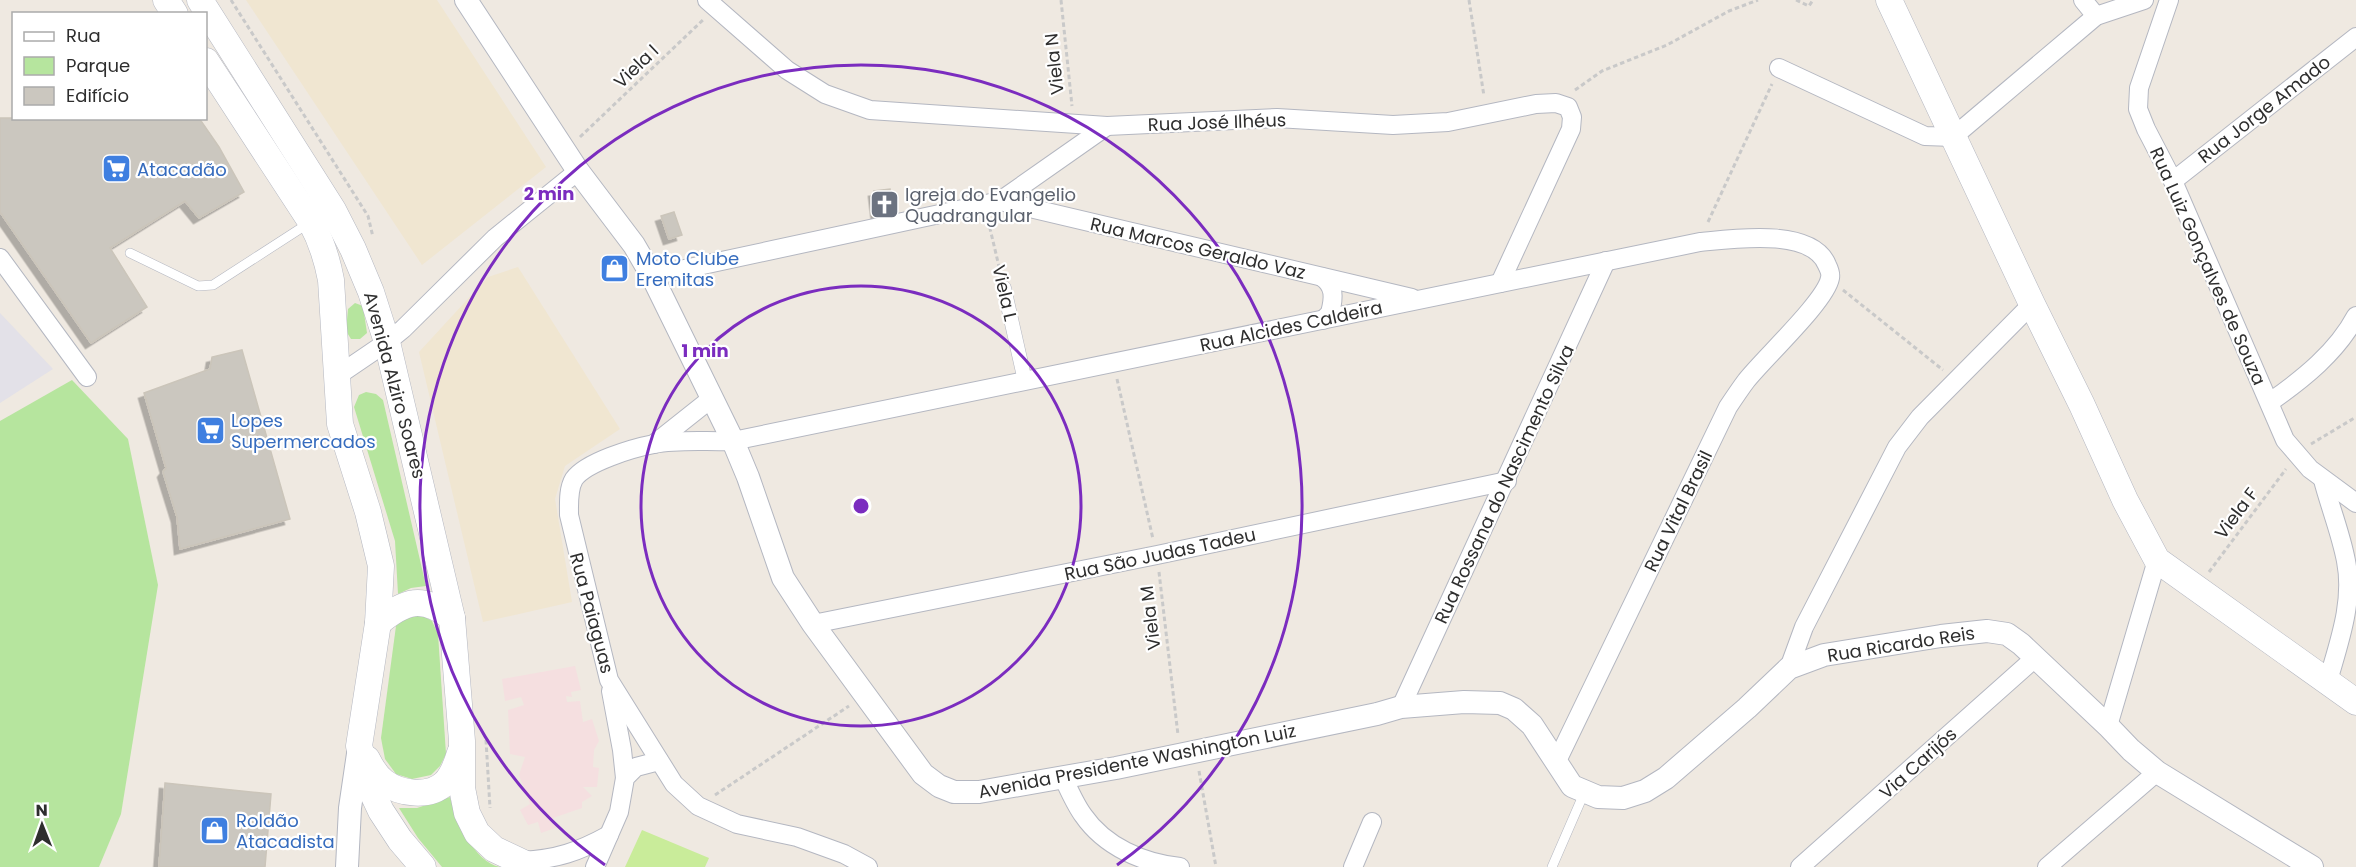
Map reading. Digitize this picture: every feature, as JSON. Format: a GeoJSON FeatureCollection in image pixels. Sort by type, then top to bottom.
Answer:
{"type":"FeatureCollection","features":[{"type":"Feature","properties":{"kind":"main road","name":"Avenida Alziro Soares"},"geometry":{"type":"LineString","coordinates":[[200,0],[333,210],[353,249],[387,342],[453,618],[462,741],[462,788],[467,813],[477,833],[494,849],[527,864]]}},
{"type":"Feature","properties":{"kind":"main road"},"geometry":{"type":"LineString","coordinates":[[1888,0],[2031,304],[2082,405],[2125,500],[2157,560],[2356,702]]}},
{"type":"Feature","properties":{"kind":"main road"},"geometry":{"type":"LineString","coordinates":[[207,63],[320,237],[331,280],[340,424],[368,512],[381,566],[378,623],[359,746],[373,794],[381,811],[421,866]]}},
{"type":"Feature","properties":{"kind":"main road"},"geometry":{"type":"LineString","coordinates":[[378,623],[395,609],[408,603],[436,606],[453,618]]}},
{"type":"Feature","properties":{"kind":"main road"},"geometry":{"type":"LineString","coordinates":[[359,746],[374,772],[384,782],[406,792],[426,793],[444,784],[452,774],[460,754],[462,741]]}},
{"type":"Feature","properties":{"kind":"street","name":"Avenida Presidente Washington Luiz"},"geometry":{"type":"LineString","coordinates":[[466,0],[578,171],[634,245],[652,276],[733,441],[783,578],[813,624],[923,774],[954,792],[979,792],[1192,752],[1401,707],[1464,702],[1500,703]]}},
{"type":"Feature","properties":{"kind":"street"},"geometry":{"type":"LineString","coordinates":[[2083,0],[2096,16]]}},
{"type":"Feature","properties":{"kind":"street"},"geometry":{"type":"LineString","coordinates":[[1779,68],[1925,136],[1953,137],[2096,16],[2144,0]]}},
{"type":"Feature","properties":{"kind":"street","name":"Rua Luiz Gonçalves de Souza"},"geometry":{"type":"LineString","coordinates":[[2169,0],[2139,88],[2138,109],[2173,181],[2285,440],[2310,469],[2356,503]]}},
{"type":"Feature","properties":{"kind":"street","name":"Rua José Ilhéus"},"geometry":{"type":"LineString","coordinates":[[712,3],[787,70],[825,94],[870,110],[1107,126],[1277,118],[1393,125],[1448,122],[1536,104],[1556,103]]}},
{"type":"Feature","properties":{"kind":"street","name":"Rua Jorge Amado"},"geometry":{"type":"LineString","coordinates":[[2173,181],[2356,38]]}},
{"type":"Feature","properties":{"kind":"street"},"geometry":{"type":"LineString","coordinates":[[1500,283],[1571,129],[1572,117],[1568,107],[1556,103]]}},
{"type":"Feature","properties":{"kind":"street"},"geometry":{"type":"LineString","coordinates":[[992,203],[1107,126]]}},
{"type":"Feature","properties":{"kind":"street"},"geometry":{"type":"LineString","coordinates":[[337,376],[387,342],[495,238],[578,171]]}},
{"type":"Feature","properties":{"kind":"street","name":"Rua Marcos Geraldo Vaz"},"geometry":{"type":"LineString","coordinates":[[652,276],[992,203],[1419,300]]}},
{"type":"Feature","properties":{"kind":"street","name":"Rua Alcides Caldeira"},"geometry":{"type":"LineString","coordinates":[[733,441],[1700,242],[1756,237],[1784,240],[1813,248],[1825,259],[1830,279]]}},
{"type":"Feature","properties":{"kind":"street"},"geometry":{"type":"LineString","coordinates":[[0,258],[87,377]]}},
{"type":"Feature","properties":{"kind":"street","name":"Rua Rossana do Nascimento Silva"},"geometry":{"type":"LineString","coordinates":[[1401,707],[1507,481],[1606,261]]}},
{"type":"Feature","properties":{"kind":"street","name":"Rua Marcos Geraldo Vaz"},"geometry":{"type":"LineString","coordinates":[[1322,277],[1330,282],[1333,290],[1330,313],[1323,320]]}},
{"type":"Feature","properties":{"kind":"street","name":"Rua Vital Brasil"},"geometry":{"type":"LineString","coordinates":[[1556,763],[1728,407],[1747,380],[1821,297],[1830,279]]}},
{"type":"Feature","properties":{"kind":"street","name":"Viela L"},"geometry":{"type":"LineString","coordinates":[[1004,288],[1025,381]]}},
{"type":"Feature","properties":{"kind":"street"},"geometry":{"type":"LineString","coordinates":[[1789,668],[1804,627],[1897,447],[1920,417],[2031,304]]}},
{"type":"Feature","properties":{"kind":"street"},"geometry":{"type":"LineString","coordinates":[[2270,402],[2294,385],[2327,354],[2348,331],[2356,316]]}},
{"type":"Feature","properties":{"kind":"street","name":"Rua Paiaguas"},"geometry":{"type":"LineString","coordinates":[[654,444],[712,398]]}},
{"type":"Feature","properties":{"kind":"street","name":"Rua Paiaguas"},"geometry":{"type":"LineString","coordinates":[[733,441],[654,444],[599,462],[583,470],[573,480],[568,497],[569,515],[609,680],[674,784],[698,806],[737,824],[796,837],[844,854],[868,867]]}},
{"type":"Feature","properties":{"kind":"street"},"geometry":{"type":"LineString","coordinates":[[2323,480],[2346,562],[2348,595],[2345,618],[2328,681]]}},
{"type":"Feature","properties":{"kind":"street","name":"Rua São Judas Tadeu"},"geometry":{"type":"LineString","coordinates":[[813,624],[1507,481]]}},
{"type":"Feature","properties":{"kind":"street"},"geometry":{"type":"LineString","coordinates":[[2108,726],[2157,560]]}},
{"type":"Feature","properties":{"kind":"street","name":"Rua Ricardo Reis"},"geometry":{"type":"LineString","coordinates":[[1500,703],[1514,709],[1532,725],[1572,786],[1598,797],[1623,798],[1645,791],[1666,778],[1690,759],[1789,668],[1824,655],[1941,636],[1987,632],[2007,634],[2021,644],[2157,772],[2312,867]]}},
{"type":"Feature","properties":{"kind":"street","name":"Via Carijós"},"geometry":{"type":"LineString","coordinates":[[1800,867],[2036,658]]}},
{"type":"Feature","properties":{"kind":"street"},"geometry":{"type":"LineString","coordinates":[[595,867],[618,812],[625,778],[609,680]]}},
{"type":"Feature","properties":{"kind":"street"},"geometry":{"type":"LineString","coordinates":[[347,867],[350,808],[359,746]]}},
{"type":"Feature","properties":{"kind":"street"},"geometry":{"type":"LineString","coordinates":[[625,778],[636,767],[659,761]]}},
{"type":"Feature","properties":{"kind":"street"},"geometry":{"type":"LineString","coordinates":[[2047,867],[2157,772]]}},
{"type":"Feature","properties":{"kind":"street"},"geometry":{"type":"LineString","coordinates":[[1063,777],[1082,814],[1097,832],[1116,847],[1141,858],[1180,867]]}},
{"type":"Feature","properties":{"kind":"street"},"geometry":{"type":"LineString","coordinates":[[1353,867],[1372,822]]}},
{"type":"Feature","properties":{"kind":"street"},"geometry":{"type":"LineString","coordinates":[[527,864],[584,849],[609,835]]}},
{"type":"Feature","properties":{"kind":"lane"},"geometry":{"type":"LineString","coordinates":[[130,253],[198,286],[213,285],[311,222]]}},
{"type":"Feature","properties":{"kind":"lane"},"geometry":{"type":"LineString","coordinates":[[1552,867],[1585,791]]}},
{"type":"Feature","properties":{"kind":"path","name":"Viela N"},"geometry":{"type":"LineString","coordinates":[[1061,0],[1074,124]]}},
{"type":"Feature","properties":{"kind":"path"},"geometry":{"type":"LineString","coordinates":[[1469,0],[1487,114]]}},
{"type":"Feature","properties":{"kind":"path"},"geometry":{"type":"LineString","coordinates":[[1556,103],[1602,71],[1667,45],[1729,11],[1758,0]]}},
{"type":"Feature","properties":{"kind":"path"},"geometry":{"type":"LineString","coordinates":[[1796,0],[1809,6],[1813,0]]}},
{"type":"Feature","properties":{"kind":"path","name":"Viela I"},"geometry":{"type":"LineString","coordinates":[[566,151],[712,3]]}},
{"type":"Feature","properties":{"kind":"path"},"geometry":{"type":"LineString","coordinates":[[1700,242],[1779,68]]}},
{"type":"Feature","properties":{"kind":"path","name":"Viela L"},"geometry":{"type":"LineString","coordinates":[[992,203],[1004,288]]}},
{"type":"Feature","properties":{"kind":"path"},"geometry":{"type":"LineString","coordinates":[[1830,279],[1955,380]]}},
{"type":"Feature","properties":{"kind":"path","name":"Viela M"},"geometry":{"type":"LineString","coordinates":[[1113,363],[1156,555],[1177,734],[1192,752],[1199,769],[1216,867]]}},
{"type":"Feature","properties":{"kind":"path"},"geometry":{"type":"LineString","coordinates":[[2297,454],[2356,417]]}},
{"type":"Feature","properties":{"kind":"path","name":"Viela F"},"geometry":{"type":"LineString","coordinates":[[2197,588],[2297,454]]}},
{"type":"Feature","properties":{"kind":"path"},"geometry":{"type":"LineString","coordinates":[[698,806],[865,696]]}},
{"type":"Feature","properties":{"kind":"shaded area"},"geometry":{"type":"Polygon","coordinates":[[[246,0],[437,0],[546,167],[422,265],[246,0]]]}},
{"type":"Feature","properties":{"kind":"shaded area"},"geometry":{"type":"Polygon","coordinates":[[[518,267],[620,429],[565,466],[555,499],[572,602],[483,622],[419,352],[488,277],[518,267]]]}},
{"type":"Feature","properties":{"kind":"shaded area"},"geometry":{"type":"Polygon","coordinates":[[[0,313],[53,369],[0,403],[0,313]]]}},
{"type":"Feature","properties":{"kind":"shaded area"},"geometry":{"type":"Polygon","coordinates":[[[575,666],[581,690],[571,692],[572,697],[566,696],[567,702],[580,701],[583,722],[592,719],[599,741],[594,750],[593,767],[599,768],[597,787],[583,787],[592,796],[582,802],[582,808],[553,818],[558,827],[541,833],[538,822],[528,825],[520,810],[530,804],[519,775],[525,757],[510,754],[508,710],[524,705],[521,697],[505,701],[502,679],[575,666]]]}},
{"type":"Feature","properties":{"kind":"green space"},"geometry":{"type":"Polygon","coordinates":[[[355,303],[363,306],[367,333],[360,339],[351,339],[346,331],[348,309],[355,303]]]}},
{"type":"Feature","properties":{"kind":"green space"},"geometry":{"type":"Polygon","coordinates":[[[72,380],[128,439],[158,585],[121,814],[99,867],[0,867],[0,421],[72,380]]]}},
{"type":"Feature","properties":{"kind":"green space"},"geometry":{"type":"Polygon","coordinates":[[[366,392],[376,394],[383,400],[426,586],[411,588],[398,594],[395,541],[354,407],[359,395],[366,392]]]}},
{"type":"Feature","properties":{"kind":"green space"},"geometry":{"type":"Polygon","coordinates":[[[423,616],[432,621],[438,634],[446,754],[440,766],[431,775],[412,779],[396,774],[385,759],[381,738],[396,626],[404,619],[423,616]]]}},
{"type":"Feature","properties":{"kind":"green space"},"geometry":{"type":"Polygon","coordinates":[[[450,797],[462,828],[474,849],[491,864],[500,867],[442,867],[418,838],[399,808],[417,808],[450,797]]]}},
{"type":"Feature","properties":{"kind":"green space"},"geometry":{"type":"Polygon","coordinates":[[[642,830],[709,858],[705,867],[625,867],[642,830]]]}},
{"type":"Feature","properties":{"kind":"building","name":"Atacadão"},"geometry":{"type":"Polygon","coordinates":[[[0,118],[12,118],[12,120],[200,120],[219,147],[244,192],[199,218],[185,201],[110,248],[147,307],[91,343],[0,212],[0,118]]]}},
{"type":"Feature","properties":{"kind":"building","name":"Igreja do Evangelio Quadrangular"},"geometry":{"type":"Polygon","coordinates":[[[890,189],[892,213],[877,216],[874,191],[890,189]]]}},
{"type":"Feature","properties":{"kind":"building"},"geometry":{"type":"Polygon","coordinates":[[[674,212],[682,235],[669,239],[661,216],[674,212]]]}},
{"type":"Feature","properties":{"kind":"building","name":"Lopes Supermercados"},"geometry":{"type":"Polygon","coordinates":[[[242,350],[290,519],[180,549],[177,517],[163,472],[166,468],[144,393],[210,369],[212,357],[242,350]]]}},
{"type":"Feature","properties":{"kind":"building","name":"Roldão Atacadista"},"geometry":{"type":"Polygon","coordinates":[[[165,783],[271,794],[265,867],[159,867],[165,783]]]}},
{"type":"Feature","properties":{"kind":"place","name":"Atacadão"},"geometry":{"type":"Point","coordinates":[116,169]}},
{"type":"Feature","properties":{"kind":"place","name":"Igreja do Evangelio Quadrangular"},"geometry":{"type":"Point","coordinates":[884,204]}},
{"type":"Feature","properties":{"kind":"place","name":"Moto Clube Eremitas"},"geometry":{"type":"Point","coordinates":[615,268]}},
{"type":"Feature","properties":{"kind":"place","name":"Lopes Supermercados"},"geometry":{"type":"Point","coordinates":[210,430]}},
{"type":"Feature","properties":{"kind":"place","name":"Roldão Atacadista"},"geometry":{"type":"Point","coordinates":[215,830]}}]}
